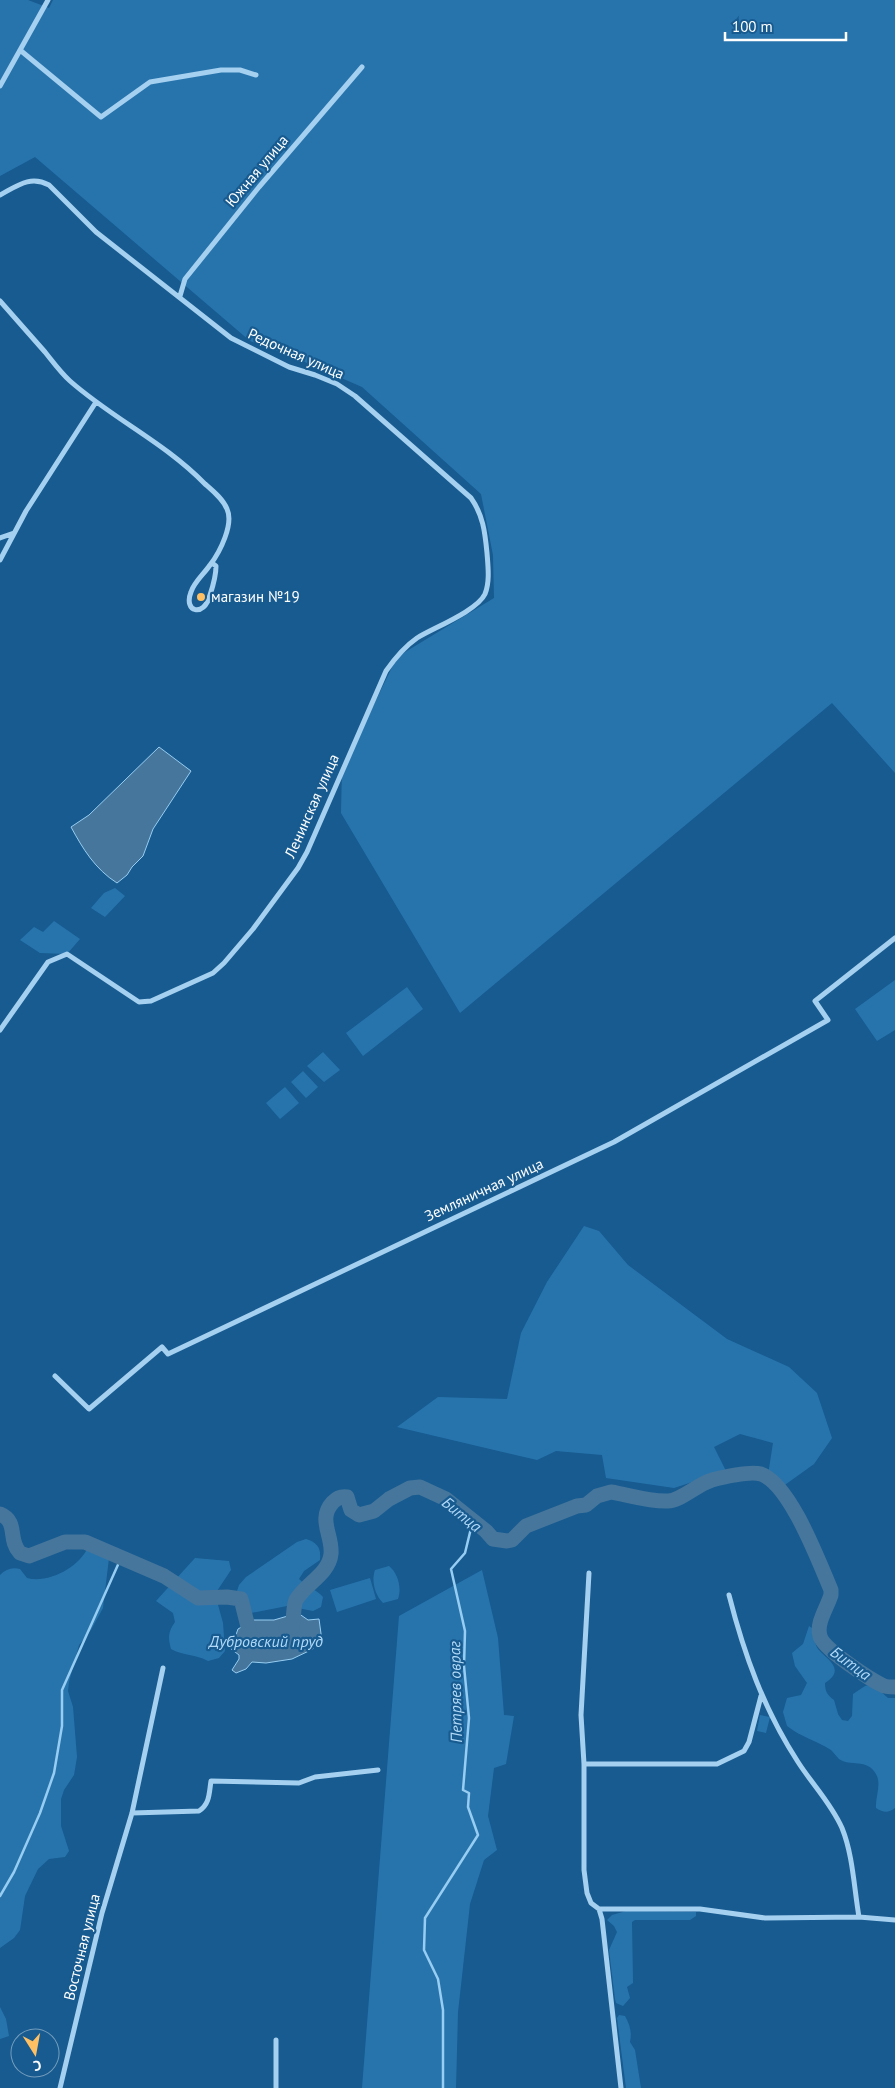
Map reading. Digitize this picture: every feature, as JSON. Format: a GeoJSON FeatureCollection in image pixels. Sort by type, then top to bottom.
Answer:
{"type":"FeatureCollection","features":[{"type":"Feature","properties":{"kind":"street"},"geometry":{"type":"LineString","coordinates":[[0,86],[48,0]]}},
{"type":"Feature","properties":{"kind":"street"},"geometry":{"type":"LineString","coordinates":[[20,50],[101,117],[150,82],[221,70],[240,70],[256,75]]}},
{"type":"Feature","properties":{"kind":"street","name":"Южная улица"},"geometry":{"type":"LineString","coordinates":[[180,296],[185,279],[191,271],[259,187],[362,67]]}},
{"type":"Feature","properties":{"kind":"street","name":"Редочная улица"},"geometry":{"type":"LineString","coordinates":[[0,195],[28,180],[39,180],[48,185],[96,232],[180,296],[231,338],[289,368],[330,381],[355,396],[471,498],[478,508],[485,529],[488,580],[484,595],[477,604],[460,614]]}},
{"type":"Feature","properties":{"kind":"street"},"geometry":{"type":"LineString","coordinates":[[0,301],[68,379],[96,402],[171,452],[221,499],[227,509],[230,521],[224,539],[212,563],[192,588],[188,598],[192,609],[202,610],[210,597],[216,573],[216,566],[212,563]]}},
{"type":"Feature","properties":{"kind":"street"},"geometry":{"type":"LineString","coordinates":[[0,560],[2,550],[14,533],[26,510],[96,402]]}},
{"type":"Feature","properties":{"kind":"street"},"geometry":{"type":"LineString","coordinates":[[0,538],[14,533]]}},
{"type":"Feature","properties":{"kind":"street","name":"Ленинская улица"},"geometry":{"type":"LineString","coordinates":[[0,1030],[48,962],[67,954],[139,1002],[151,1001],[213,973],[224,964],[298,868],[307,852],[386,671],[399,653],[417,638],[460,614]]}},
{"type":"Feature","properties":{"kind":"street","name":"Земляничная улица"},"geometry":{"type":"LineString","coordinates":[[55,1376],[89,1409],[162,1347],[168,1354],[614,1142],[828,1020],[815,1001],[895,938]]}},
{"type":"Feature","properties":{"kind":"street"},"geometry":{"type":"LineString","coordinates":[[589,1573],[582,1715],[584,1870],[587,1893],[591,1903],[599,1909],[602,1919],[621,2088]]}},
{"type":"Feature","properties":{"kind":"street"},"geometry":{"type":"LineString","coordinates":[[728,1595],[741,1644],[761,1695],[798,1762],[832,1808],[842,1830],[859,1917]]}},
{"type":"Feature","properties":{"kind":"street","name":"Восточная улица"},"geometry":{"type":"LineString","coordinates":[[60,2088],[102,1913],[132,1813],[163,1668]]}},
{"type":"Feature","properties":{"kind":"street"},"geometry":{"type":"LineString","coordinates":[[584,1764],[717,1764],[744,1751],[749,1742],[761,1695]]}},
{"type":"Feature","properties":{"kind":"street"},"geometry":{"type":"LineString","coordinates":[[132,1813],[199,1811],[206,1807],[211,1781],[299,1783],[315,1777],[378,1770]]}},
{"type":"Feature","properties":{"kind":"street"},"geometry":{"type":"LineString","coordinates":[[599,1909],[700,1909],[765,1918],[859,1917],[895,1920]]}},
{"type":"Feature","properties":{"kind":"street"},"geometry":{"type":"LineString","coordinates":[[276,2040],[276,2088]]}},
{"type":"Feature","properties":{"kind":"shaded area"},"geometry":{"type":"Polygon","coordinates":[[[0,0],[28,0],[49,8],[53,0],[895,0],[895,773],[832,703],[460,1013],[341,813],[342,770],[397,657],[494,598],[493,555],[481,494],[362,387],[291,356],[250,341],[35,157],[0,176],[0,0]]]}},
{"type":"Feature","properties":{"kind":"shaded area"},"geometry":{"type":"Polygon","coordinates":[[[115,888],[125,896],[105,917],[91,908],[104,893],[115,888]]]}},
{"type":"Feature","properties":{"kind":"shaded area"},"geometry":{"type":"Polygon","coordinates":[[[54,921],[80,939],[67,954],[40,953],[20,940],[34,927],[43,932],[54,921]]]}},
{"type":"Feature","properties":{"kind":"shaded area"},"geometry":{"type":"Polygon","coordinates":[[[895,980],[895,1030],[877,1041],[855,1009],[895,980]]]}},
{"type":"Feature","properties":{"kind":"shaded area"},"geometry":{"type":"Polygon","coordinates":[[[407,987],[423,1009],[363,1056],[346,1033],[407,987]]]}},
{"type":"Feature","properties":{"kind":"shaded area"},"geometry":{"type":"Polygon","coordinates":[[[323,1052],[340,1070],[324,1082],[307,1066],[323,1052]]]}},
{"type":"Feature","properties":{"kind":"shaded area"},"geometry":{"type":"Polygon","coordinates":[[[303,1071],[318,1087],[306,1098],[291,1082],[303,1071]]]}},
{"type":"Feature","properties":{"kind":"shaded area"},"geometry":{"type":"Polygon","coordinates":[[[285,1087],[299,1103],[280,1119],[266,1103],[285,1087]]]}},
{"type":"Feature","properties":{"kind":"shaded area"},"geometry":{"type":"Polygon","coordinates":[[[584,1226],[599,1231],[628,1265],[727,1339],[789,1367],[817,1393],[832,1438],[814,1464],[782,1487],[768,1475],[773,1443],[740,1434],[714,1447],[726,1471],[674,1488],[606,1478],[602,1455],[556,1451],[537,1460],[397,1427],[438,1397],[507,1399],[521,1333],[547,1282],[584,1226]]]}},
{"type":"Feature","properties":{"kind":"shaded area"},"geometry":{"type":"Polygon","coordinates":[[[306,1539],[318,1546],[320,1560],[304,1571],[299,1579],[323,1597],[321,1607],[313,1611],[287,1606],[251,1613],[243,1611],[238,1603],[236,1594],[239,1585],[246,1577],[297,1542],[306,1539]]]}},
{"type":"Feature","properties":{"kind":"shaded area"},"geometry":{"type":"Polygon","coordinates":[[[88,1547],[109,1558],[103,1608],[91,1630],[79,1645],[69,1682],[68,1691],[73,1707],[77,1757],[74,1775],[64,1790],[61,1799],[61,1826],[69,1851],[65,1857],[49,1859],[38,1869],[25,1896],[20,1930],[14,1938],[0,1948],[0,1575],[14,1568],[20,1569],[27,1578],[44,1579],[71,1567],[88,1547]]]}},
{"type":"Feature","properties":{"kind":"shaded area"},"geometry":{"type":"Polygon","coordinates":[[[195,1558],[229,1561],[231,1570],[215,1594],[223,1623],[225,1651],[219,1658],[208,1661],[171,1649],[169,1635],[175,1622],[173,1613],[156,1601],[195,1558]]]}},
{"type":"Feature","properties":{"kind":"shaded area"},"geometry":{"type":"Polygon","coordinates":[[[389,1566],[397,1577],[399,1595],[398,1599],[383,1603],[374,1588],[373,1579],[375,1570],[389,1566]]]}},
{"type":"Feature","properties":{"kind":"shaded area"},"geometry":{"type":"Polygon","coordinates":[[[482,1570],[498,1638],[504,1715],[514,1716],[506,1764],[494,1768],[488,1816],[497,1850],[484,1860],[470,1904],[458,2012],[456,2088],[362,2088],[399,1616],[482,1570]]]}},
{"type":"Feature","properties":{"kind":"shaded area"},"geometry":{"type":"Polygon","coordinates":[[[370,1578],[376,1599],[337,1612],[330,1590],[370,1578]]]}},
{"type":"Feature","properties":{"kind":"shaded area"},"geometry":{"type":"Polygon","coordinates":[[[809,1626],[815,1630],[815,1640],[818,1649],[830,1660],[835,1669],[831,1678],[825,1683],[825,1688],[828,1695],[834,1700],[842,1720],[848,1721],[852,1716],[853,1694],[865,1686],[872,1684],[888,1698],[895,1698],[895,1808],[890,1811],[884,1812],[876,1808],[878,1778],[872,1769],[863,1764],[839,1759],[831,1750],[787,1726],[783,1712],[787,1698],[801,1695],[807,1683],[795,1666],[792,1653],[803,1644],[809,1626]]]}},
{"type":"Feature","properties":{"kind":"shaded area"},"geometry":{"type":"Polygon","coordinates":[[[760,1715],[770,1717],[766,1733],[757,1731],[760,1715]]]}},
{"type":"Feature","properties":{"kind":"shaded area"},"geometry":{"type":"Polygon","coordinates":[[[626,1911],[696,1912],[696,1916],[690,1920],[635,1920],[632,1922],[633,1983],[627,1987],[630,1998],[623,2006],[616,2003],[615,1999],[609,1950],[617,1932],[614,1926],[607,1920],[612,1915],[626,1911]]]}},
{"type":"Feature","properties":{"kind":"shaded area"},"geometry":{"type":"Polygon","coordinates":[[[0,2007],[6,2019],[9,2036],[0,2039],[0,2007]]]}},
{"type":"Feature","properties":{"kind":"shaded area"},"geometry":{"type":"Polygon","coordinates":[[[619,2015],[625,2016],[629,2026],[630,2042],[635,2050],[641,2088],[626,2088],[617,2018],[619,2015]]]}},
{"type":"Feature","properties":{"kind":"water"},"geometry":{"type":"Polygon","coordinates":[[[159,747],[191,771],[153,829],[143,856],[127,875],[117,883],[96,865],[71,827],[89,815],[159,747]]]}},
{"type":"Feature","properties":{"kind":"water","name":"Дубровский пруд"},"geometry":{"type":"Polygon","coordinates":[[[298,1613],[308,1620],[319,1619],[322,1641],[313,1646],[313,1649],[292,1659],[266,1663],[252,1662],[246,1669],[236,1673],[232,1670],[239,1659],[239,1655],[231,1649],[238,1629],[254,1620],[274,1620],[298,1613]]]}},
{"type":"Feature","properties":{"kind":"waterway","name":"Битца"},"geometry":{"type":"LineString","coordinates":[[286,1629],[292,1627],[296,1600],[321,1573],[329,1561],[331,1547],[326,1515],[328,1508],[339,1498],[347,1497],[351,1510],[359,1515],[374,1511],[389,1499],[410,1488],[420,1487],[446,1499],[486,1531],[493,1539],[507,1541],[512,1540],[526,1526],[577,1506],[586,1505],[597,1496],[611,1492],[668,1501],[678,1498],[712,1480],[756,1473],[772,1481],[793,1508],[831,1590],[831,1595],[819,1626],[823,1642],[848,1664],[884,1686],[895,1687]]}},
{"type":"Feature","properties":{"kind":"waterway","name":"Битца"},"geometry":{"type":"LineString","coordinates":[[0,1514],[6,1517],[9,1522],[16,1548],[20,1553],[29,1556],[65,1542],[85,1542],[164,1576],[198,1598],[227,1597],[241,1599],[251,1639],[255,1639]]}},
{"type":"Feature","properties":{"kind":"waterway","name":"Петряев овраг"},"geometry":{"type":"LineString","coordinates":[[443,2088],[443,2010],[438,1979],[424,1950],[425,1918],[478,1835],[468,1807],[469,1793],[463,1790],[469,1718],[464,1666],[465,1631],[451,1569],[465,1553],[473,1520]]}},
{"type":"Feature","properties":{"kind":"waterway"},"geometry":{"type":"LineString","coordinates":[[0,1896],[14,1872],[40,1813],[54,1773],[62,1726],[62,1690],[121,1558]]}},
{"type":"Feature","properties":{"kind":"place","name":"магазин №19"},"geometry":{"type":"Point","coordinates":[201,597]}}]}
